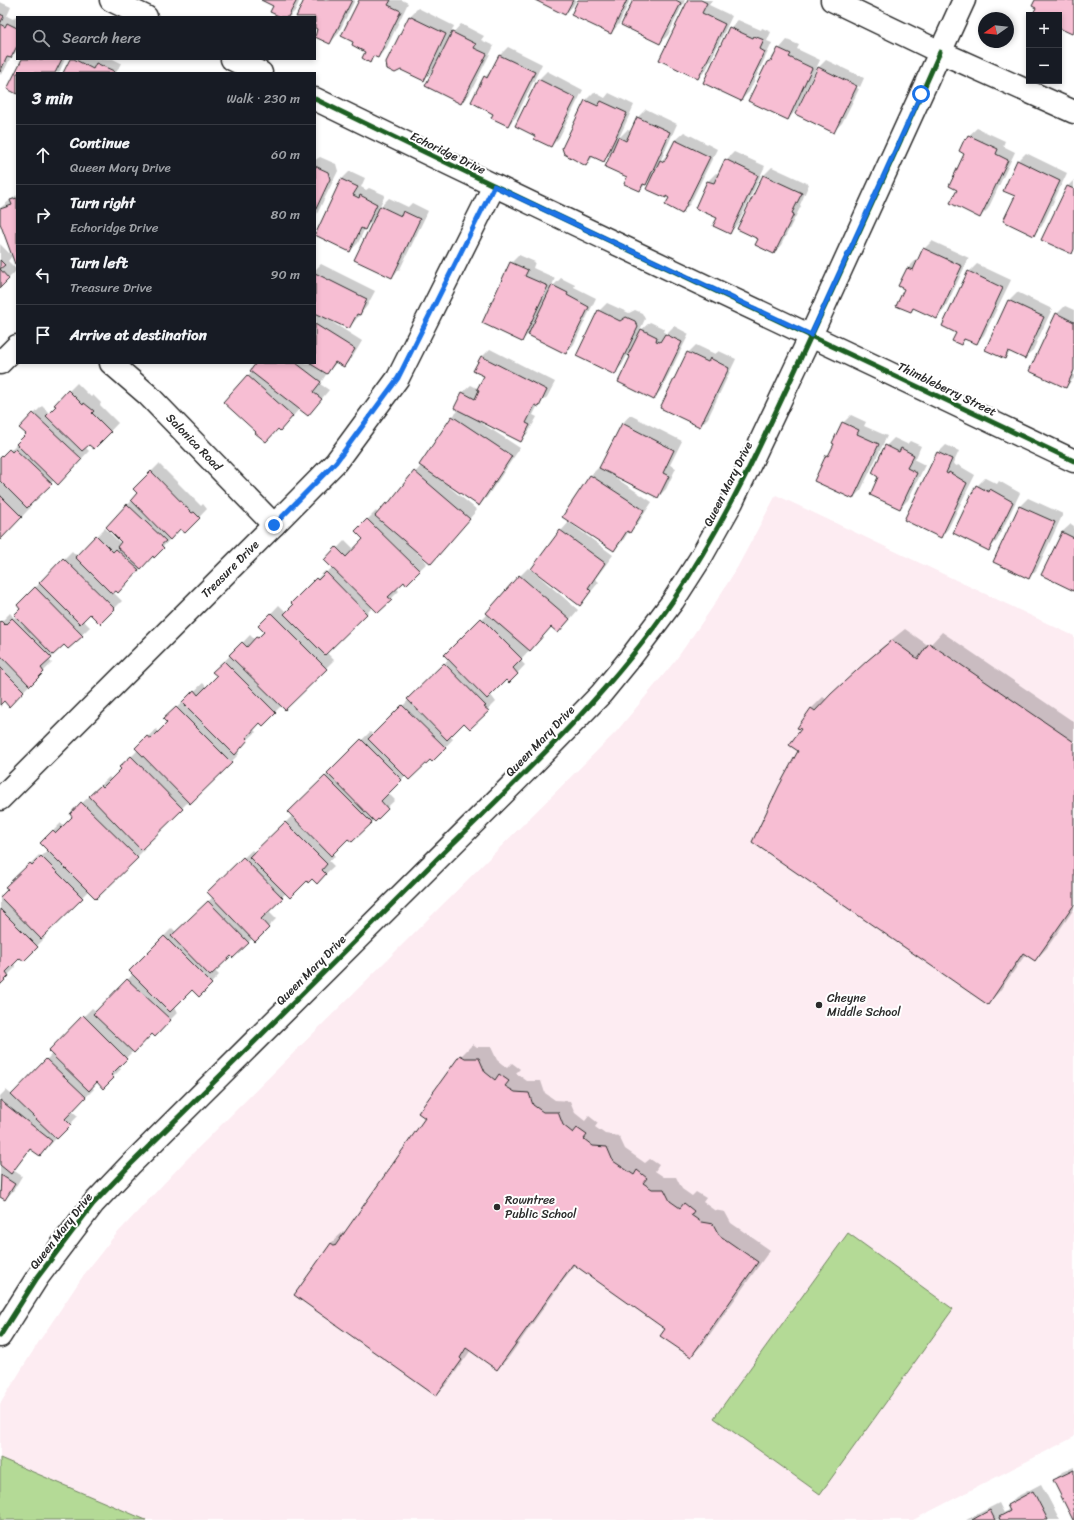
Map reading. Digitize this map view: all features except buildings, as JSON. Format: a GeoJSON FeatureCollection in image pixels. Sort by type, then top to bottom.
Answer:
{"type":"FeatureCollection","features":[{"type":"Feature","properties":{"kind":"street"},"geometry":{"type":"LineString","coordinates":[[111,0],[144,16]]}},
{"type":"Feature","properties":{"kind":"street"},"geometry":{"type":"LineString","coordinates":[[832,0],[940,52],[1074,112]]}},
{"type":"Feature","properties":{"kind":"street","name":"Queen Mary Drive"},"geometry":{"type":"LineString","coordinates":[[0,1336],[37,1278],[93,1204],[131,1164],[529,768],[601,694],[673,601],[700,559],[721,522],[811,335],[964,0]]}},
{"type":"Feature","properties":{"kind":"street"},"geometry":{"type":"LineString","coordinates":[[234,60],[259,72]]}},
{"type":"Feature","properties":{"kind":"street","name":"Echoridge Drive"},"geometry":{"type":"LineString","coordinates":[[316,99],[494,186],[811,335]]}},
{"type":"Feature","properties":{"kind":"street","name":"Treasure Drive"},"geometry":{"type":"LineString","coordinates":[[0,798],[336,462],[398,378],[494,186]]}},
{"type":"Feature","properties":{"kind":"street","name":"Thimbleberry Street"},"geometry":{"type":"LineString","coordinates":[[811,335],[1074,461]]}},
{"type":"Feature","properties":{"kind":"street"},"geometry":{"type":"LineString","coordinates":[[0,363],[16,347]]}},
{"type":"Feature","properties":{"kind":"street","name":"Salonica Road"},"geometry":{"type":"LineString","coordinates":[[112,364],[148,395],[274,525]]}},
{"type":"Feature","properties":{"kind":"shaded area"},"geometry":{"type":"Polygon","coordinates":[[[776,495],[1074,636],[1074,1437],[913,1520],[146,1520],[0,1458],[0,1404],[38,1343],[83,1276],[111,1240],[184,1162],[616,732],[675,661],[712,608],[737,568],[776,495]]]}},
{"type":"Feature","properties":{"kind":"green space"},"geometry":{"type":"Polygon","coordinates":[[[848,1233],[953,1309],[820,1494],[714,1418],[848,1233]]]}},
{"type":"Feature","properties":{"kind":"green space"},"geometry":{"type":"Polygon","coordinates":[[[0,1458],[146,1520],[0,1520],[0,1458]]]}},
{"type":"Feature","properties":{"kind":"cycle path"},"geometry":{"type":"LineString","coordinates":[[0,1336],[37,1278],[93,1204],[131,1164],[529,768],[591,704],[648,635],[693,570],[744,478],[775,415],[940,52]]}},
{"type":"Feature","properties":{"kind":"cycle path"},"geometry":{"type":"LineString","coordinates":[[316,99],[599,236],[1074,461]]}},
{"type":"Feature","properties":{"kind":"place","name":"Cheyne Middle School"},"geometry":{"type":"Point","coordinates":[819,1005]}},
{"type":"Feature","properties":{"kind":"place","name":"Rowntree Public School"},"geometry":{"type":"Point","coordinates":[497,1207]}},
{"type":"Feature","properties":{"kind":"route"},"geometry":{"type":"LineString","coordinates":[[274,525],[336,462],[398,378],[494,186],[811,335],[921,94]]}}]}
